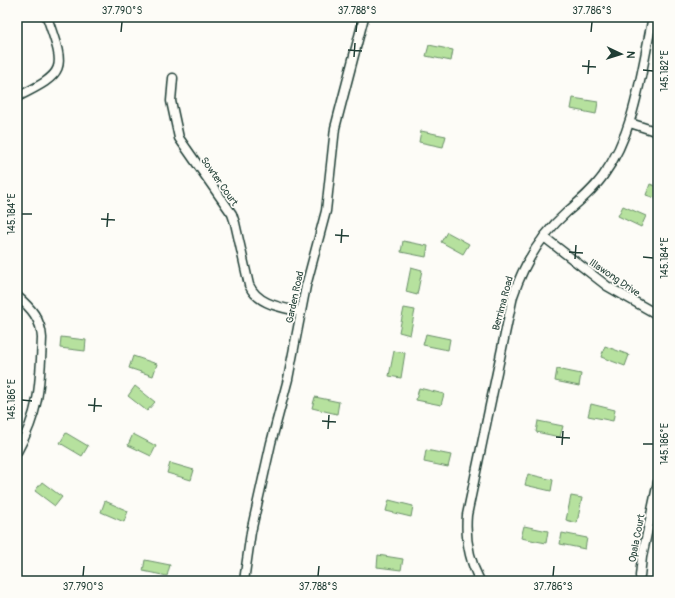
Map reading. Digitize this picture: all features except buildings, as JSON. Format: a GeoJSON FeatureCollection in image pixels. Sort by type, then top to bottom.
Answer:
{"type":"FeatureCollection","features":[{"type":"Feature","properties":{"kind":"street"},"geometry":{"type":"LineString","coordinates":[[17,97],[48,82],[57,71],[59,57],[47,17]]}},
{"type":"Feature","properties":{"kind":"street","name":"Garden Road"},"geometry":{"type":"LineString","coordinates":[[244,581],[251,532],[271,443],[288,379],[301,312],[326,211],[335,128],[364,17]]}},
{"type":"Feature","properties":{"kind":"street","name":"Berrima Road"},"geometry":{"type":"LineString","coordinates":[[480,581],[471,559],[466,531],[471,494],[513,296],[525,264],[544,237],[554,224],[578,203],[603,177],[614,160],[630,123],[653,17]]}},
{"type":"Feature","properties":{"kind":"street","name":"Sowter Court"},"geometry":{"type":"LineString","coordinates":[[173,78],[171,101],[179,138],[232,214],[252,292],[261,300],[301,312]]}},
{"type":"Feature","properties":{"kind":"street"},"geometry":{"type":"LineString","coordinates":[[630,123],[658,132]]}},
{"type":"Feature","properties":{"kind":"street","name":"Illawong Drive"},"geometry":{"type":"LineString","coordinates":[[544,237],[607,286],[658,314]]}},
{"type":"Feature","properties":{"kind":"street"},"geometry":{"type":"LineString","coordinates":[[17,296],[34,313],[41,328],[42,338],[38,403],[32,424],[17,452]]}},
{"type":"Feature","properties":{"kind":"street","name":"Opala Court"},"geometry":{"type":"LineString","coordinates":[[640,576],[642,557],[658,482]]}},
{"type":"Feature","properties":{"kind":"green space"},"geometry":{"type":"Polygon","coordinates":[[[429,45],[453,50],[451,61],[426,56],[429,45]]]}},
{"type":"Feature","properties":{"kind":"green space"},"geometry":{"type":"Polygon","coordinates":[[[573,98],[598,102],[596,114],[571,109],[573,98]]]}},
{"type":"Feature","properties":{"kind":"green space"},"geometry":{"type":"Polygon","coordinates":[[[421,131],[446,136],[443,147],[419,142],[421,131]]]}},
{"type":"Feature","properties":{"kind":"green space"},"geometry":{"type":"Polygon","coordinates":[[[650,184],[658,187],[658,199],[646,195],[650,184]]]}},
{"type":"Feature","properties":{"kind":"green space"},"geometry":{"type":"Polygon","coordinates":[[[623,206],[646,216],[641,227],[618,216],[623,206]]]}},
{"type":"Feature","properties":{"kind":"green space"},"geometry":{"type":"Polygon","coordinates":[[[447,232],[469,244],[463,254],[441,242],[447,232]]]}},
{"type":"Feature","properties":{"kind":"green space"},"geometry":{"type":"Polygon","coordinates":[[[403,241],[428,246],[426,257],[401,252],[403,241]]]}},
{"type":"Feature","properties":{"kind":"green space"},"geometry":{"type":"Polygon","coordinates":[[[411,267],[422,270],[417,295],[406,292],[411,267]]]}},
{"type":"Feature","properties":{"kind":"green space"},"geometry":{"type":"Polygon","coordinates":[[[404,308],[415,310],[410,335],[399,332],[404,308]]]}},
{"type":"Feature","properties":{"kind":"green space"},"geometry":{"type":"Polygon","coordinates":[[[426,334],[450,339],[448,350],[423,345],[426,334]]]}},
{"type":"Feature","properties":{"kind":"green space"},"geometry":{"type":"Polygon","coordinates":[[[61,337],[86,340],[85,351],[60,348],[61,337]]]}},
{"type":"Feature","properties":{"kind":"green space"},"geometry":{"type":"Polygon","coordinates":[[[605,346],[629,355],[625,366],[601,357],[605,346]]]}},
{"type":"Feature","properties":{"kind":"green space"},"geometry":{"type":"Polygon","coordinates":[[[394,351],[405,353],[401,378],[389,376],[394,351]]]}},
{"type":"Feature","properties":{"kind":"green space"},"geometry":{"type":"Polygon","coordinates":[[[133,356],[157,364],[153,376],[129,368],[133,356]]]}},
{"type":"Feature","properties":{"kind":"green space"},"geometry":{"type":"Polygon","coordinates":[[[557,369],[581,374],[579,386],[555,381],[557,369]]]}},
{"type":"Feature","properties":{"kind":"green space"},"geometry":{"type":"Polygon","coordinates":[[[135,386],[155,402],[147,411],[128,396],[135,386]]]}},
{"type":"Feature","properties":{"kind":"green space"},"geometry":{"type":"Polygon","coordinates":[[[419,388],[444,394],[441,405],[416,400],[419,388]]]}},
{"type":"Feature","properties":{"kind":"green space"},"geometry":{"type":"Polygon","coordinates":[[[315,397],[339,402],[337,414],[312,408],[315,397]]]}},
{"type":"Feature","properties":{"kind":"green space"},"geometry":{"type":"Polygon","coordinates":[[[591,404],[615,410],[613,421],[588,416],[591,404]]]}},
{"type":"Feature","properties":{"kind":"green space"},"geometry":{"type":"Polygon","coordinates":[[[538,421],[563,426],[560,437],[536,432],[538,421]]]}},
{"type":"Feature","properties":{"kind":"green space"},"geometry":{"type":"Polygon","coordinates":[[[66,433],[88,446],[82,456],[60,443],[66,433]]]}},
{"type":"Feature","properties":{"kind":"green space"},"geometry":{"type":"Polygon","coordinates":[[[133,434],[156,446],[151,456],[128,445],[133,434]]]}},
{"type":"Feature","properties":{"kind":"green space"},"geometry":{"type":"Polygon","coordinates":[[[426,450],[451,455],[448,467],[424,462],[426,450]]]}},
{"type":"Feature","properties":{"kind":"green space"},"geometry":{"type":"Polygon","coordinates":[[[170,463],[194,470],[191,480],[167,473],[170,463]]]}},
{"type":"Feature","properties":{"kind":"green space"},"geometry":{"type":"Polygon","coordinates":[[[528,474],[553,480],[551,491],[525,485],[528,474]]]}},
{"type":"Feature","properties":{"kind":"green space"},"geometry":{"type":"Polygon","coordinates":[[[42,482],[62,497],[55,506],[35,491],[42,482]]]}},
{"type":"Feature","properties":{"kind":"green space"},"geometry":{"type":"Polygon","coordinates":[[[571,496],[582,498],[577,523],[566,520],[571,496]]]}},
{"type":"Feature","properties":{"kind":"green space"},"geometry":{"type":"Polygon","coordinates":[[[389,500],[413,506],[411,517],[386,511],[389,500]]]}},
{"type":"Feature","properties":{"kind":"green space"},"geometry":{"type":"Polygon","coordinates":[[[105,501],[128,511],[124,522],[101,512],[105,501]]]}},
{"type":"Feature","properties":{"kind":"green space"},"geometry":{"type":"Polygon","coordinates":[[[524,526],[548,531],[546,543],[521,538],[524,526]]]}},
{"type":"Feature","properties":{"kind":"green space"},"geometry":{"type":"Polygon","coordinates":[[[562,533],[587,538],[585,549],[560,544],[562,533]]]}},
{"type":"Feature","properties":{"kind":"green space"},"geometry":{"type":"Polygon","coordinates":[[[378,555],[403,559],[401,570],[377,567],[378,555]]]}},
{"type":"Feature","properties":{"kind":"green space"},"geometry":{"type":"Polygon","coordinates":[[[145,560],[170,565],[167,576],[143,571],[145,560]]]}}]}
